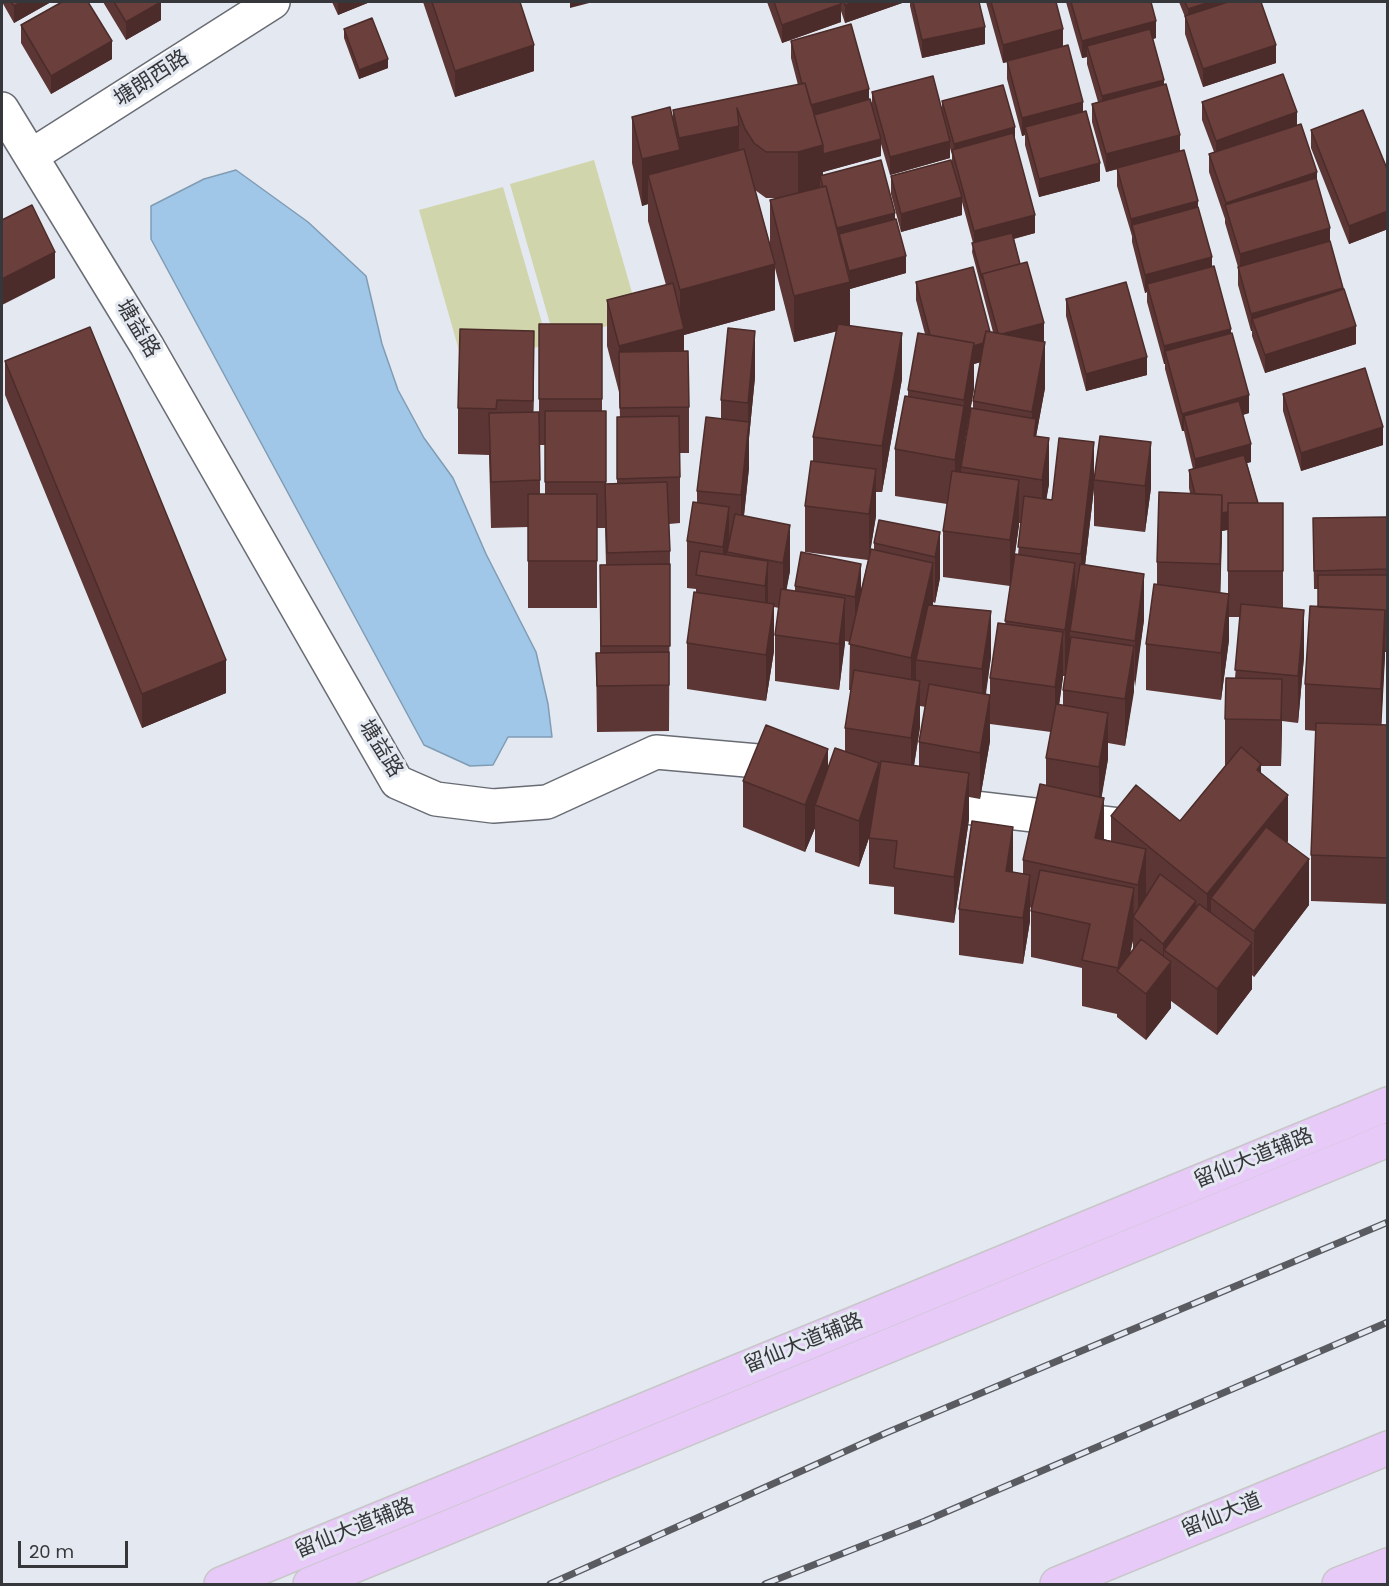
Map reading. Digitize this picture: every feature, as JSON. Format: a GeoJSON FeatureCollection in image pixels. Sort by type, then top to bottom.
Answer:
{"type":"FeatureCollection","features":[{"type":"Feature","properties":{"kind":"main road","name":"留仙大道辅路"},"geometry":{"type":"LineString","coordinates":[[221,1584],[1388,1104]]}},
{"type":"Feature","properties":{"kind":"main road","name":"留仙大道辅路"},"geometry":{"type":"LineString","coordinates":[[310,1584],[1388,1140]]}},
{"type":"Feature","properties":{"kind":"main road"},"geometry":{"type":"LineString","coordinates":[[1209,1521],[1388,1428]]}},
{"type":"Feature","properties":{"kind":"main road","name":"留仙大道"},"geometry":{"type":"LineString","coordinates":[[1056,1584],[1388,1448]]}},
{"type":"Feature","properties":{"kind":"main road"},"geometry":{"type":"LineString","coordinates":[[1339,1584],[1388,1565]]}},
{"type":"Feature","properties":{"kind":"street","name":"塘朗西路"},"geometry":{"type":"LineString","coordinates":[[31,156],[273,2]]}},
{"type":"Feature","properties":{"kind":"street","name":"塘益路"},"geometry":{"type":"LineString","coordinates":[[2,109],[147,346],[397,782],[436,799],[493,806],[547,802],[656,752],[769,762],[823,777]]}},
{"type":"Feature","properties":{"kind":"street"},"geometry":{"type":"LineString","coordinates":[[897,797],[1119,825]]}},
{"type":"Feature","properties":{"kind":"green space"},"geometry":{"type":"Polygon","coordinates":[[[594,160],[639,317],[555,341],[510,184],[594,160]]]}},
{"type":"Feature","properties":{"kind":"green space"},"geometry":{"type":"Polygon","coordinates":[[[503,187],[548,344],[464,368],[419,210],[503,187]]]}},
{"type":"Feature","properties":{"kind":"water"},"geometry":{"type":"Polygon","coordinates":[[[236,170],[308,222],[366,276],[382,344],[398,390],[424,438],[453,478],[486,554],[536,652],[548,704],[552,737],[508,737],[493,765],[470,766],[424,745],[151,239],[151,206],[204,179],[236,170]]]}},
{"type":"Feature","properties":{"kind":"building"},"geometry":{"type":"Polygon","coordinates":[[[62,2],[88,2],[112,41],[51,76],[21,25],[62,2]]]}},
{"type":"Feature","properties":{"kind":"building"},"geometry":{"type":"Polygon","coordinates":[[[114,2],[161,2],[126,22],[114,2]]]}},
{"type":"Feature","properties":{"kind":"building"},"geometry":{"type":"Polygon","coordinates":[[[432,2],[520,2],[534,45],[455,71],[432,2]]]}},
{"type":"Feature","properties":{"kind":"building"},"geometry":{"type":"Polygon","coordinates":[[[774,2],[840,2],[841,4],[782,25],[774,2]]]}},
{"type":"Feature","properties":{"kind":"building"},"geometry":{"type":"Polygon","coordinates":[[[913,2],[979,2],[985,27],[922,40],[913,2]]]}},
{"type":"Feature","properties":{"kind":"building"},"geometry":{"type":"Polygon","coordinates":[[[991,2],[1056,2],[1063,29],[1003,45],[991,2]]]}},
{"type":"Feature","properties":{"kind":"building"},"geometry":{"type":"Polygon","coordinates":[[[1071,2],[1151,2],[1156,21],[1082,41],[1071,2]]]}},
{"type":"Feature","properties":{"kind":"building"},"geometry":{"type":"Polygon","coordinates":[[[1185,2],[1210,2],[1188,9],[1185,2]]]}},
{"type":"Feature","properties":{"kind":"building"},"geometry":{"type":"Polygon","coordinates":[[[1228,2],[1261,2],[1276,45],[1203,69],[1185,16],[1228,2]]]}},
{"type":"Feature","properties":{"kind":"building"},"geometry":{"type":"Polygon","coordinates":[[[372,18],[388,59],[359,70],[344,29],[372,18]]]}},
{"type":"Feature","properties":{"kind":"building"},"geometry":{"type":"Polygon","coordinates":[[[851,24],[869,89],[811,105],[805,83],[802,84],[791,41],[851,24]]]}},
{"type":"Feature","properties":{"kind":"building"},"geometry":{"type":"Polygon","coordinates":[[[1150,29],[1164,80],[1102,96],[1087,46],[1150,29]]]}},
{"type":"Feature","properties":{"kind":"building"},"geometry":{"type":"Polygon","coordinates":[[[1068,45],[1083,102],[1022,118],[1007,61],[1068,45]]]}},
{"type":"Feature","properties":{"kind":"building"},"geometry":{"type":"Polygon","coordinates":[[[1283,74],[1297,112],[1216,141],[1202,102],[1283,74]]]}},
{"type":"Feature","properties":{"kind":"building"},"geometry":{"type":"Polygon","coordinates":[[[933,76],[950,141],[890,157],[872,92],[933,76]]]}},
{"type":"Feature","properties":{"kind":"building"},"geometry":{"type":"Polygon","coordinates":[[[805,83],[823,145],[798,152],[766,152],[754,143],[745,129],[737,108],[739,126],[679,138],[673,110],[805,83]]]}},
{"type":"Feature","properties":{"kind":"building"},"geometry":{"type":"Polygon","coordinates":[[[1166,84],[1180,135],[1106,154],[1092,104],[1166,84]]]}},
{"type":"Feature","properties":{"kind":"building"},"geometry":{"type":"Polygon","coordinates":[[[1003,85],[1015,127],[954,144],[942,101],[1003,85]]]}},
{"type":"Feature","properties":{"kind":"building"},"geometry":{"type":"Polygon","coordinates":[[[870,99],[881,139],[823,154],[823,145],[814,115],[870,99]]]}},
{"type":"Feature","properties":{"kind":"building"},"geometry":{"type":"Polygon","coordinates":[[[670,107],[680,150],[642,159],[632,117],[670,107]]]}},
{"type":"Feature","properties":{"kind":"building"},"geometry":{"type":"Polygon","coordinates":[[[1363,110],[1388,171],[1388,211],[1349,226],[1311,130],[1363,110]]]}},
{"type":"Feature","properties":{"kind":"building"},"geometry":{"type":"Polygon","coordinates":[[[1086,111],[1100,163],[1039,179],[1025,127],[1086,111]]]}},
{"type":"Feature","properties":{"kind":"building"},"geometry":{"type":"Polygon","coordinates":[[[1301,124],[1317,172],[1226,203],[1209,154],[1301,124]]]}},
{"type":"Feature","properties":{"kind":"building"},"geometry":{"type":"Polygon","coordinates":[[[1013,133],[1035,215],[974,231],[952,150],[1013,133]]]}},
{"type":"Feature","properties":{"kind":"building"},"geometry":{"type":"Polygon","coordinates":[[[744,149],[775,264],[680,290],[648,175],[744,149]]]}},
{"type":"Feature","properties":{"kind":"building"},"geometry":{"type":"Polygon","coordinates":[[[1184,150],[1198,201],[1131,219],[1117,168],[1184,150]]]}},
{"type":"Feature","properties":{"kind":"building"},"geometry":{"type":"Polygon","coordinates":[[[881,160],[895,213],[837,228],[826,186],[823,187],[820,176],[881,160]]]}},
{"type":"Feature","properties":{"kind":"building"},"geometry":{"type":"Polygon","coordinates":[[[951,160],[962,197],[901,214],[891,176],[951,160]]]}},
{"type":"Feature","properties":{"kind":"building"},"geometry":{"type":"Polygon","coordinates":[[[1316,178],[1330,228],[1240,254],[1225,205],[1316,178]]]}},
{"type":"Feature","properties":{"kind":"building"},"geometry":{"type":"Polygon","coordinates":[[[826,186],[850,282],[794,296],[770,200],[826,186]]]}},
{"type":"Feature","properties":{"kind":"building"},"geometry":{"type":"Polygon","coordinates":[[[32,205],[55,252],[2,279],[2,220],[32,205]]]}},
{"type":"Feature","properties":{"kind":"building"},"geometry":{"type":"Polygon","coordinates":[[[1198,207],[1212,257],[1145,275],[1132,225],[1198,207]]]}},
{"type":"Feature","properties":{"kind":"building"},"geometry":{"type":"Polygon","coordinates":[[[896,219],[906,256],[849,271],[839,234],[896,219]]]}},
{"type":"Feature","properties":{"kind":"building"},"geometry":{"type":"Polygon","coordinates":[[[1012,233],[1020,264],[982,274],[982,278],[972,243],[1012,233]]]}},
{"type":"Feature","properties":{"kind":"building"},"geometry":{"type":"Polygon","coordinates":[[[1330,241],[1343,288],[1251,314],[1238,267],[1330,241]]]}},
{"type":"Feature","properties":{"kind":"building"},"geometry":{"type":"Polygon","coordinates":[[[1027,262],[1044,323],[1002,334],[998,333],[982,274],[1027,262]]]}},
{"type":"Feature","properties":{"kind":"building"},"geometry":{"type":"Polygon","coordinates":[[[1214,266],[1231,329],[1164,346],[1147,284],[1214,266]]]}},
{"type":"Feature","properties":{"kind":"building"},"geometry":{"type":"Polygon","coordinates":[[[973,267],[990,332],[986,331],[983,343],[974,346],[974,343],[930,335],[916,282],[973,267]]]}},
{"type":"Feature","properties":{"kind":"building"},"geometry":{"type":"Polygon","coordinates":[[[1126,282],[1147,357],[1086,374],[1066,299],[1126,282]]]}},
{"type":"Feature","properties":{"kind":"building"},"geometry":{"type":"Polygon","coordinates":[[[673,283],[684,329],[619,346],[607,300],[673,283]]]}},
{"type":"Feature","properties":{"kind":"building"},"geometry":{"type":"Polygon","coordinates":[[[1344,289],[1356,326],[1265,355],[1252,319],[1344,289]]]}},
{"type":"Feature","properties":{"kind":"building"},"geometry":{"type":"Polygon","coordinates":[[[539,324],[602,324],[602,399],[539,399],[539,324]]]}},
{"type":"Feature","properties":{"kind":"building"},"geometry":{"type":"Polygon","coordinates":[[[838,324],[902,333],[882,446],[813,437],[838,324]]]}},
{"type":"Feature","properties":{"kind":"building"},"geometry":{"type":"Polygon","coordinates":[[[90,327],[226,660],[142,694],[5,361],[90,327]]]}},
{"type":"Feature","properties":{"kind":"building"},"geometry":{"type":"Polygon","coordinates":[[[728,328],[755,331],[748,403],[721,400],[728,328]]]}},
{"type":"Feature","properties":{"kind":"building"},"geometry":{"type":"Polygon","coordinates":[[[460,329],[534,331],[533,401],[497,400],[496,409],[458,408],[460,329]]]}},
{"type":"Feature","properties":{"kind":"building"},"geometry":{"type":"Polygon","coordinates":[[[986,331],[1045,342],[1032,412],[973,401],[986,331]]]}},
{"type":"Feature","properties":{"kind":"building"},"geometry":{"type":"Polygon","coordinates":[[[918,333],[974,343],[964,400],[908,390],[918,333]]]}},
{"type":"Feature","properties":{"kind":"building"},"geometry":{"type":"Polygon","coordinates":[[[1232,333],[1249,395],[1182,414],[1165,351],[1232,333]]]}},
{"type":"Feature","properties":{"kind":"building"},"geometry":{"type":"Polygon","coordinates":[[[688,351],[689,407],[620,408],[619,352],[688,351]]]}},
{"type":"Feature","properties":{"kind":"building"},"geometry":{"type":"Polygon","coordinates":[[[1365,368],[1383,427],[1301,453],[1283,394],[1365,368]]]}},
{"type":"Feature","properties":{"kind":"building"},"geometry":{"type":"Polygon","coordinates":[[[905,396],[964,406],[955,460],[895,449],[905,396]]]}},
{"type":"Feature","properties":{"kind":"building"},"geometry":{"type":"Polygon","coordinates":[[[1239,401],[1251,444],[1195,459],[1184,416],[1239,401]]]}},
{"type":"Feature","properties":{"kind":"building"},"geometry":{"type":"Polygon","coordinates":[[[971,408],[1036,419],[1034,436],[1049,438],[1042,480],[961,467],[971,408]]]}},
{"type":"Feature","properties":{"kind":"building"},"geometry":{"type":"Polygon","coordinates":[[[545,411],[606,411],[606,482],[545,482],[545,411]]]}},
{"type":"Feature","properties":{"kind":"building"},"geometry":{"type":"Polygon","coordinates":[[[539,412],[540,480],[491,482],[489,413],[539,412]]]}},
{"type":"Feature","properties":{"kind":"building"},"geometry":{"type":"Polygon","coordinates":[[[679,416],[680,477],[617,479],[617,417],[679,416]]]}},
{"type":"Feature","properties":{"kind":"building"},"geometry":{"type":"Polygon","coordinates":[[[706,417],[749,422],[741,495],[697,491],[706,417]]]}},
{"type":"Feature","properties":{"kind":"building"},"geometry":{"type":"Polygon","coordinates":[[[1100,436],[1151,442],[1145,486],[1094,480],[1100,436]]]}},
{"type":"Feature","properties":{"kind":"building"},"geometry":{"type":"Polygon","coordinates":[[[1059,438],[1094,442],[1081,554],[1018,547],[1024,496],[1052,500],[1059,438]]]}},
{"type":"Feature","properties":{"kind":"building"},"geometry":{"type":"Polygon","coordinates":[[[1244,455],[1258,503],[1228,503],[1228,512],[1222,513],[1222,495],[1195,494],[1189,470],[1244,455]]]}},
{"type":"Feature","properties":{"kind":"building"},"geometry":{"type":"Polygon","coordinates":[[[811,461],[876,469],[869,514],[805,506],[811,461]]]}},
{"type":"Feature","properties":{"kind":"building"},"geometry":{"type":"Polygon","coordinates":[[[952,471],[1019,480],[1010,540],[943,531],[952,471]]]}},
{"type":"Feature","properties":{"kind":"building"},"geometry":{"type":"Polygon","coordinates":[[[667,482],[670,551],[607,553],[605,484],[667,482]]]}},
{"type":"Feature","properties":{"kind":"building"},"geometry":{"type":"Polygon","coordinates":[[[1159,492],[1222,495],[1220,564],[1157,562],[1159,492]]]}},
{"type":"Feature","properties":{"kind":"building"},"geometry":{"type":"Polygon","coordinates":[[[528,494],[597,494],[597,561],[528,561],[528,494]]]}},
{"type":"Feature","properties":{"kind":"building"},"geometry":{"type":"Polygon","coordinates":[[[693,502],[729,507],[723,547],[687,541],[693,502]]]}},
{"type":"Feature","properties":{"kind":"building"},"geometry":{"type":"Polygon","coordinates":[[[1228,503],[1283,503],[1283,571],[1228,571],[1228,503]]]}},
{"type":"Feature","properties":{"kind":"building"},"geometry":{"type":"Polygon","coordinates":[[[735,514],[790,525],[783,563],[727,552],[735,514]]]}},
{"type":"Feature","properties":{"kind":"building"},"geometry":{"type":"Polygon","coordinates":[[[1388,517],[1388,569],[1314,571],[1313,518],[1388,517]]]}},
{"type":"Feature","properties":{"kind":"building"},"geometry":{"type":"Polygon","coordinates":[[[879,520],[940,532],[935,557],[874,543],[879,520]]]}},
{"type":"Feature","properties":{"kind":"building"},"geometry":{"type":"Polygon","coordinates":[[[871,549],[933,563],[911,658],[849,644],[871,549]]]}},
{"type":"Feature","properties":{"kind":"building"},"geometry":{"type":"Polygon","coordinates":[[[700,551],[768,561],[765,586],[696,575],[700,551]]]}},
{"type":"Feature","properties":{"kind":"building"},"geometry":{"type":"Polygon","coordinates":[[[801,552],[861,564],[855,597],[795,586],[801,552]]]}},
{"type":"Feature","properties":{"kind":"building"},"geometry":{"type":"Polygon","coordinates":[[[1015,554],[1075,563],[1065,630],[1005,621],[1015,554]]]}},
{"type":"Feature","properties":{"kind":"building"},"geometry":{"type":"Polygon","coordinates":[[[670,564],[670,646],[601,646],[600,565],[670,564]]]}},
{"type":"Feature","properties":{"kind":"building"},"geometry":{"type":"Polygon","coordinates":[[[1080,564],[1144,574],[1135,641],[1070,631],[1080,564]]]}},
{"type":"Feature","properties":{"kind":"building"},"geometry":{"type":"Polygon","coordinates":[[[1318,575],[1388,575],[1388,634],[1385,634],[1385,610],[1318,607],[1318,575]]]}},
{"type":"Feature","properties":{"kind":"building"},"geometry":{"type":"Polygon","coordinates":[[[1154,584],[1229,594],[1221,653],[1146,644],[1154,584]]]}},
{"type":"Feature","properties":{"kind":"building"},"geometry":{"type":"Polygon","coordinates":[[[781,589],[845,598],[839,644],[775,635],[781,589]]]}},
{"type":"Feature","properties":{"kind":"building"},"geometry":{"type":"Polygon","coordinates":[[[694,592],[774,604],[766,655],[687,643],[694,592]]]}},
{"type":"Feature","properties":{"kind":"building"},"geometry":{"type":"Polygon","coordinates":[[[1241,604],[1304,610],[1298,676],[1235,670],[1241,604]]]}},
{"type":"Feature","properties":{"kind":"building"},"geometry":{"type":"Polygon","coordinates":[[[928,605],[991,611],[982,669],[916,660],[928,605]]]}},
{"type":"Feature","properties":{"kind":"building"},"geometry":{"type":"Polygon","coordinates":[[[1310,606],[1385,610],[1381,689],[1305,684],[1310,606]]]}},
{"type":"Feature","properties":{"kind":"building"},"geometry":{"type":"Polygon","coordinates":[[[998,623],[1063,632],[1055,687],[990,678],[998,623]]]}},
{"type":"Feature","properties":{"kind":"building"},"geometry":{"type":"Polygon","coordinates":[[[1071,637],[1134,646],[1125,699],[1063,690],[1071,637]]]}},
{"type":"Feature","properties":{"kind":"building"},"geometry":{"type":"Polygon","coordinates":[[[669,652],[669,685],[597,686],[596,653],[669,652]]]}},
{"type":"Feature","properties":{"kind":"building"},"geometry":{"type":"Polygon","coordinates":[[[854,670],[920,681],[911,738],[845,728],[854,670]]]}},
{"type":"Feature","properties":{"kind":"building"},"geometry":{"type":"Polygon","coordinates":[[[1226,678],[1282,679],[1281,720],[1225,719],[1226,678]]]}},
{"type":"Feature","properties":{"kind":"building"},"geometry":{"type":"Polygon","coordinates":[[[929,684],[990,695],[980,753],[919,742],[929,684]]]}},
{"type":"Feature","properties":{"kind":"building"},"geometry":{"type":"Polygon","coordinates":[[[1056,704],[1108,713],[1099,767],[1046,758],[1056,704]]]}},
{"type":"Feature","properties":{"kind":"building"},"geometry":{"type":"Polygon","coordinates":[[[1316,723],[1388,725],[1388,858],[1311,855],[1316,723]]]}},
{"type":"Feature","properties":{"kind":"building"},"geometry":{"type":"Polygon","coordinates":[[[766,725],[828,749],[805,805],[743,781],[766,725]]]}},
{"type":"Feature","properties":{"kind":"building"},"geometry":{"type":"Polygon","coordinates":[[[1241,747],[1261,764],[1257,770],[1288,795],[1207,894],[1111,816],[1136,785],[1180,821],[1241,747]]]}},
{"type":"Feature","properties":{"kind":"building"},"geometry":{"type":"Polygon","coordinates":[[[835,748],[879,763],[859,821],[815,805],[835,748]]]}},
{"type":"Feature","properties":{"kind":"building"},"geometry":{"type":"Polygon","coordinates":[[[881,761],[969,773],[954,877],[894,868],[897,841],[869,838],[881,761]]]}},
{"type":"Feature","properties":{"kind":"building"},"geometry":{"type":"Polygon","coordinates":[[[1040,784],[1104,798],[1095,838],[1146,849],[1138,885],[1023,860],[1040,784]]]}},
{"type":"Feature","properties":{"kind":"building"},"geometry":{"type":"Polygon","coordinates":[[[972,821],[1013,827],[1006,871],[1030,875],[1023,918],[959,909],[972,821]]]}},
{"type":"Feature","properties":{"kind":"building"},"geometry":{"type":"Polygon","coordinates":[[[1266,827],[1309,859],[1254,931],[1211,898],[1266,827]]]}},
{"type":"Feature","properties":{"kind":"building"},"geometry":{"type":"Polygon","coordinates":[[[1040,870],[1134,888],[1118,968],[1082,960],[1090,924],[1031,911],[1040,870]]]}},
{"type":"Feature","properties":{"kind":"building"},"geometry":{"type":"Polygon","coordinates":[[[1160,874],[1196,901],[1163,944],[1133,917],[1160,874]]]}},
{"type":"Feature","properties":{"kind":"building"},"geometry":{"type":"Polygon","coordinates":[[[1199,904],[1252,943],[1217,989],[1164,950],[1199,904]]]}},
{"type":"Feature","properties":{"kind":"building"},"geometry":{"type":"Polygon","coordinates":[[[1141,939],[1171,962],[1146,994],[1117,971],[1141,939]]]}},
{"type":"Feature","properties":{"kind":"railway"},"geometry":{"type":"LineString","coordinates":[[550,1584],[886,1433],[1388,1222]]}},
{"type":"Feature","properties":{"kind":"railway"},"geometry":{"type":"LineString","coordinates":[[765,1584],[925,1521],[1388,1322]]}}]}
